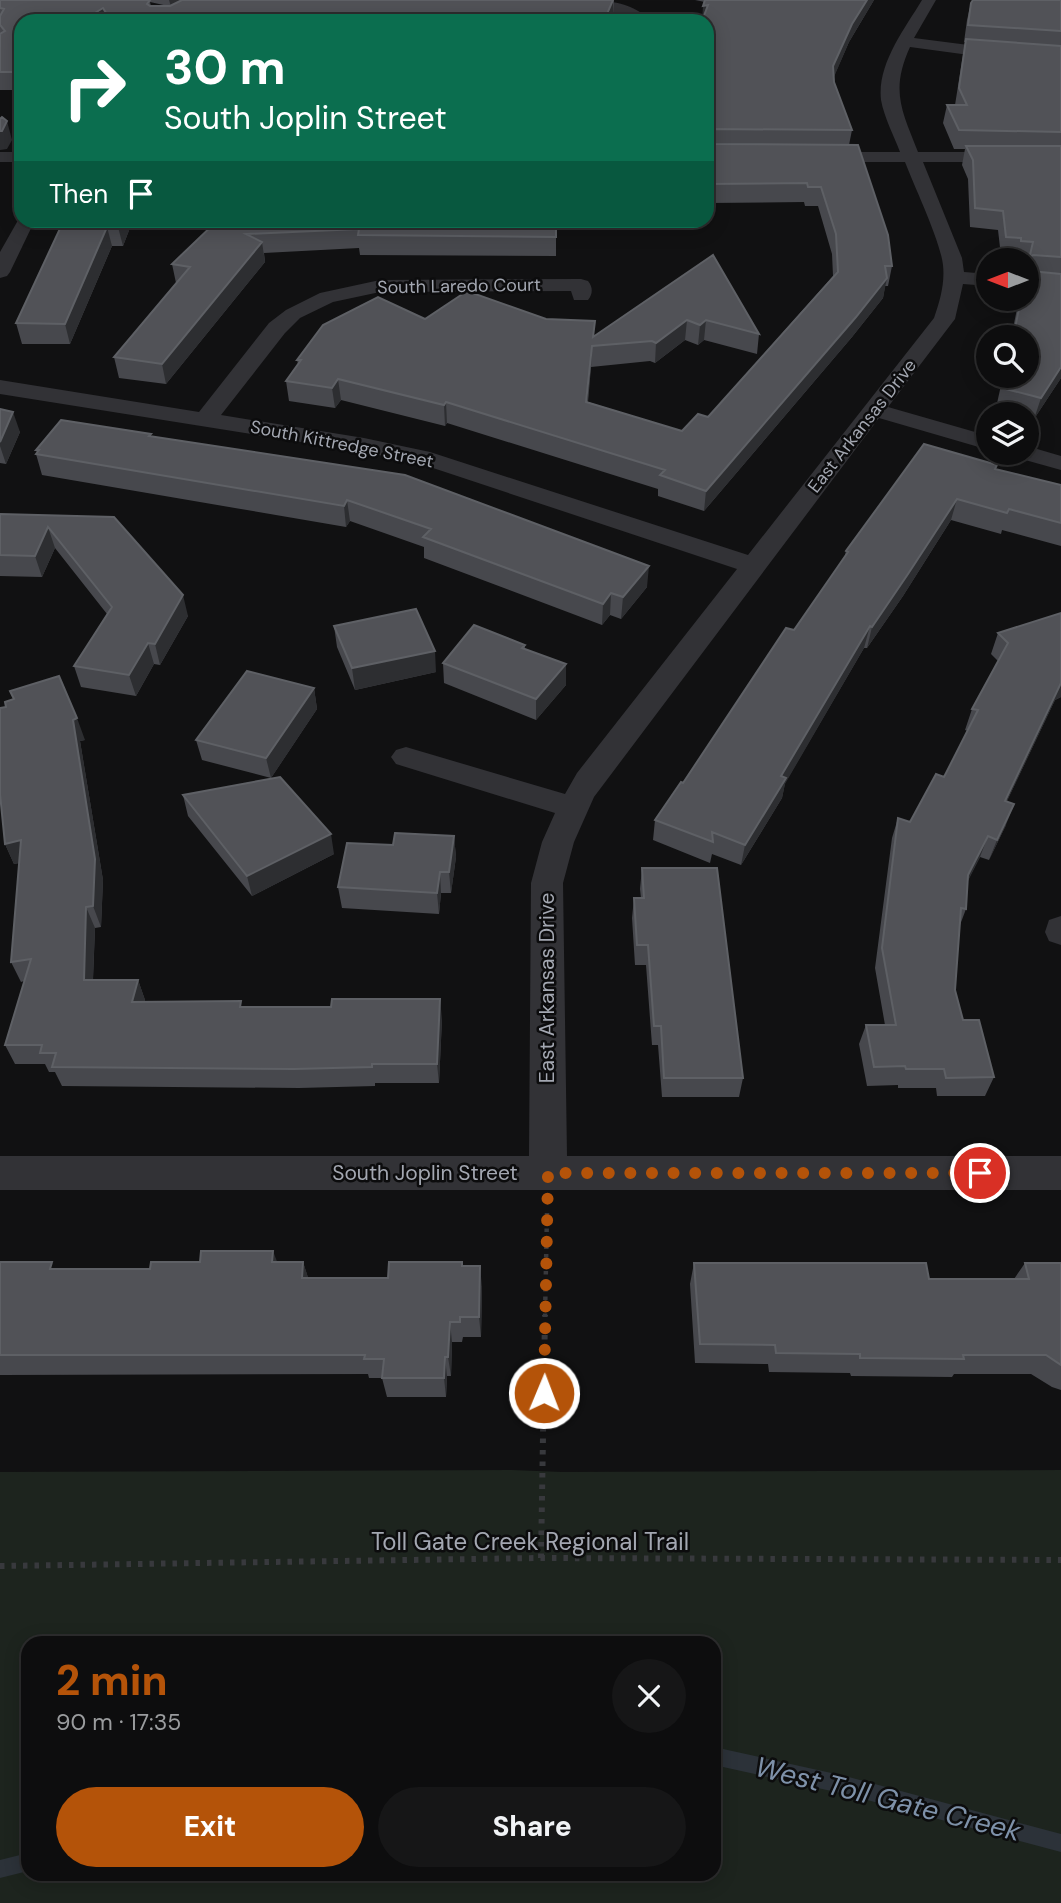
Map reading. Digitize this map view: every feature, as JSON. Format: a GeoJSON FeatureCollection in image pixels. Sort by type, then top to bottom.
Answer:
{"type":"FeatureCollection","features":[{"type":"Feature","properties":{"kind":"street"},"geometry":{"type":"LineString","coordinates":[[593,0],[636,14]]}},
{"type":"Feature","properties":{"kind":"street","name":"East Arkansas Drive"},"geometry":{"type":"LineString","coordinates":[[548,1173],[547,883],[555,843],[571,807],[588,780],[944,319],[953,294],[955,277],[952,258],[890,103],[887,89],[889,75],[929,0]]}},
{"type":"Feature","properties":{"kind":"street"},"geometry":{"type":"LineString","coordinates":[[906,42],[984,52],[1061,56]]}},
{"type":"Feature","properties":{"kind":"street"},"geometry":{"type":"LineString","coordinates":[[805,157],[1061,157]]}},
{"type":"Feature","properties":{"kind":"street"},"geometry":{"type":"LineString","coordinates":[[0,272],[22,228]]}},
{"type":"Feature","properties":{"kind":"street"},"geometry":{"type":"LineString","coordinates":[[955,277],[976,279]]}},
{"type":"Feature","properties":{"kind":"street","name":"South Laredo Court"},"geometry":{"type":"LineString","coordinates":[[205,420],[277,328],[321,292],[380,286],[581,285],[581,296]]}},
{"type":"Feature","properties":{"kind":"street","name":"South Kittredge Street"},"geometry":{"type":"LineString","coordinates":[[0,387],[422,457],[754,566]]}},
{"type":"Feature","properties":{"kind":"street"},"geometry":{"type":"LineString","coordinates":[[875,410],[976,439]]}},
{"type":"Feature","properties":{"kind":"street"},"geometry":{"type":"LineString","coordinates":[[1039,457],[1061,463]]}},
{"type":"Feature","properties":{"kind":"street"},"geometry":{"type":"LineString","coordinates":[[406,757],[571,807]]}},
{"type":"Feature","properties":{"kind":"street","name":"South Joplin Street"},"geometry":{"type":"LineString","coordinates":[[0,1173],[1061,1173]]}},
{"type":"Feature","properties":{"kind":"path"},"geometry":{"type":"LineString","coordinates":[[541,1558],[548,1173]]}},
{"type":"Feature","properties":{"kind":"path","name":"Toll Gate Creek Regional Trail"},"geometry":{"type":"LineString","coordinates":[[0,1566],[541,1558],[1061,1560]]}},
{"type":"Feature","properties":{"kind":"shaded area"},"geometry":{"type":"Polygon","coordinates":[[[1061,1470],[1061,1903],[0,1903],[0,1472],[1061,1470]]]}},
{"type":"Feature","properties":{"kind":"building"},"geometry":{"type":"Polygon","coordinates":[[[0,0],[150,0],[147,4],[150,6],[170,6],[182,0],[613,0],[607,14],[107,14],[103,8],[93,14],[14,14],[14,72],[0,72],[0,34],[5,31],[0,25],[0,16],[4,9],[0,8],[0,0]]]}},
{"type":"Feature","properties":{"kind":"building"},"geometry":{"type":"Polygon","coordinates":[[[705,0],[867,0],[852,24],[833,66],[834,82],[852,130],[714,129],[714,14],[705,14],[708,5],[703,6],[705,0]]]}},
{"type":"Feature","properties":{"kind":"building"},"geometry":{"type":"Polygon","coordinates":[[[973,0],[1061,0],[1061,31],[968,25],[973,0]]]}},
{"type":"Feature","properties":{"kind":"building"},"geometry":{"type":"Polygon","coordinates":[[[966,39],[1061,46],[1061,132],[959,130],[947,105],[967,105],[959,88],[966,39]]]}},
{"type":"Feature","properties":{"kind":"building"},"geometry":{"type":"Polygon","coordinates":[[[2,117],[7,121],[0,131],[0,119],[2,117]]]}},
{"type":"Feature","properties":{"kind":"building"},"geometry":{"type":"Polygon","coordinates":[[[714,144],[858,145],[888,235],[892,266],[885,266],[887,278],[856,317],[706,491],[660,475],[665,470],[446,402],[444,405],[338,379],[332,388],[286,381],[301,360],[297,360],[323,325],[378,297],[425,319],[467,291],[546,319],[595,321],[593,337],[713,255],[759,334],[706,320],[700,325],[687,320],[656,343],[652,341],[592,346],[586,402],[682,431],[698,414],[708,417],[838,272],[836,234],[821,187],[808,187],[807,183],[714,184],[714,144]]]}},
{"type":"Feature","properties":{"kind":"building"},"geometry":{"type":"Polygon","coordinates":[[[966,146],[1061,146],[1061,257],[1040,256],[1040,248],[1032,248],[1033,242],[1006,237],[1003,211],[975,208],[973,160],[966,146]]]}},
{"type":"Feature","properties":{"kind":"building"},"geometry":{"type":"Polygon","coordinates":[[[60,228],[107,228],[65,324],[16,323],[60,228]]]}},
{"type":"Feature","properties":{"kind":"building"},"geometry":{"type":"Polygon","coordinates":[[[210,228],[556,228],[556,237],[358,235],[359,229],[246,234],[262,242],[162,364],[114,357],[190,267],[172,264],[210,228]]]}},
{"type":"Feature","properties":{"kind":"building"},"geometry":{"type":"Polygon","coordinates":[[[1040,272],[1061,274],[1061,367],[1041,398],[1002,388],[1039,388],[1039,325],[1016,325],[1018,312],[1040,312],[1040,272]]]}},
{"type":"Feature","properties":{"kind":"building"},"geometry":{"type":"Polygon","coordinates":[[[0,409],[13,412],[0,442],[0,409]]]}},
{"type":"Feature","properties":{"kind":"building"},"geometry":{"type":"Polygon","coordinates":[[[61,420],[405,475],[649,566],[623,597],[611,593],[603,604],[423,537],[431,529],[347,500],[344,506],[36,454],[39,450],[36,450],[61,420]]]}},
{"type":"Feature","properties":{"kind":"building"},"geometry":{"type":"Polygon","coordinates":[[[924,444],[976,459],[976,465],[997,465],[995,469],[1061,485],[1061,523],[1009,509],[1007,513],[957,499],[872,627],[870,626],[781,776],[786,778],[745,845],[712,832],[713,842],[655,820],[681,782],[683,783],[786,628],[794,630],[848,552],[846,551],[924,444]]]}},
{"type":"Feature","properties":{"kind":"building"},"geometry":{"type":"Polygon","coordinates":[[[0,514],[114,517],[183,595],[155,644],[148,643],[129,675],[74,666],[112,607],[48,527],[35,556],[0,555],[0,514]]]}},
{"type":"Feature","properties":{"kind":"building"},"geometry":{"type":"Polygon","coordinates":[[[416,609],[435,651],[352,668],[334,626],[416,609]]]}},
{"type":"Feature","properties":{"kind":"building"},"geometry":{"type":"Polygon","coordinates":[[[1061,613],[1061,683],[1005,801],[1014,804],[997,840],[988,836],[968,875],[966,909],[961,908],[955,990],[963,1020],[979,1020],[994,1077],[946,1078],[944,1069],[874,1067],[866,1025],[896,1025],[882,948],[898,818],[910,822],[936,774],[944,777],[978,710],[972,709],[1008,643],[998,633],[1061,613]]]}},
{"type":"Feature","properties":{"kind":"building"},"geometry":{"type":"Polygon","coordinates":[[[474,625],[525,645],[522,648],[566,664],[536,699],[443,663],[474,625]]]}},
{"type":"Feature","properties":{"kind":"building"},"geometry":{"type":"Polygon","coordinates":[[[247,671],[314,688],[266,758],[196,740],[247,671]]]}},
{"type":"Feature","properties":{"kind":"building"},"geometry":{"type":"Polygon","coordinates":[[[59,676],[77,718],[73,720],[95,859],[93,906],[86,907],[84,980],[138,980],[132,1002],[241,1001],[240,1007],[331,1007],[332,999],[440,999],[437,1064],[372,1064],[372,1067],[294,1069],[52,1067],[56,1053],[40,1053],[42,1045],[5,1045],[31,959],[11,962],[21,840],[5,844],[0,794],[0,708],[6,707],[5,702],[14,699],[10,691],[59,676]]]}},
{"type":"Feature","properties":{"kind":"building"},"geometry":{"type":"Polygon","coordinates":[[[280,777],[331,834],[247,876],[183,795],[280,777]]]}},
{"type":"Feature","properties":{"kind":"building"},"geometry":{"type":"Polygon","coordinates":[[[395,833],[454,836],[449,872],[440,872],[437,893],[338,887],[347,843],[393,845],[395,833]]]}},
{"type":"Feature","properties":{"kind":"building"},"geometry":{"type":"Polygon","coordinates":[[[642,868],[717,868],[743,1078],[664,1078],[661,1026],[654,1026],[648,945],[637,945],[634,898],[644,898],[642,868]]]}},
{"type":"Feature","properties":{"kind":"building"},"geometry":{"type":"Polygon","coordinates":[[[201,1251],[273,1251],[272,1262],[303,1262],[302,1278],[388,1278],[389,1262],[462,1262],[462,1266],[480,1266],[479,1317],[460,1317],[460,1322],[450,1322],[444,1378],[382,1378],[384,1359],[364,1359],[365,1355],[0,1355],[0,1262],[52,1262],[50,1269],[150,1269],[151,1262],[200,1262],[201,1251]]]}},
{"type":"Feature","properties":{"kind":"building"},"geometry":{"type":"Polygon","coordinates":[[[694,1263],[926,1263],[929,1279],[1029,1279],[1025,1263],[1061,1263],[1061,1365],[1046,1355],[963,1355],[964,1359],[860,1358],[860,1354],[776,1353],[775,1345],[700,1344],[694,1263]]]}},
{"type":"Feature","properties":{"kind":"waterway","name":"West Toll Gate Creek"},"geometry":{"type":"LineString","coordinates":[[721,1757],[845,1785],[1061,1843]]}},
{"type":"Feature","properties":{"kind":"waterway","name":"West Toll Gate Creek"},"geometry":{"type":"LineString","coordinates":[[0,1869],[21,1864]]}},
{"type":"Feature","properties":{"kind":"route"},"geometry":{"type":"LineString","coordinates":[[544,1393],[548,1173],[980,1173]]}}]}
